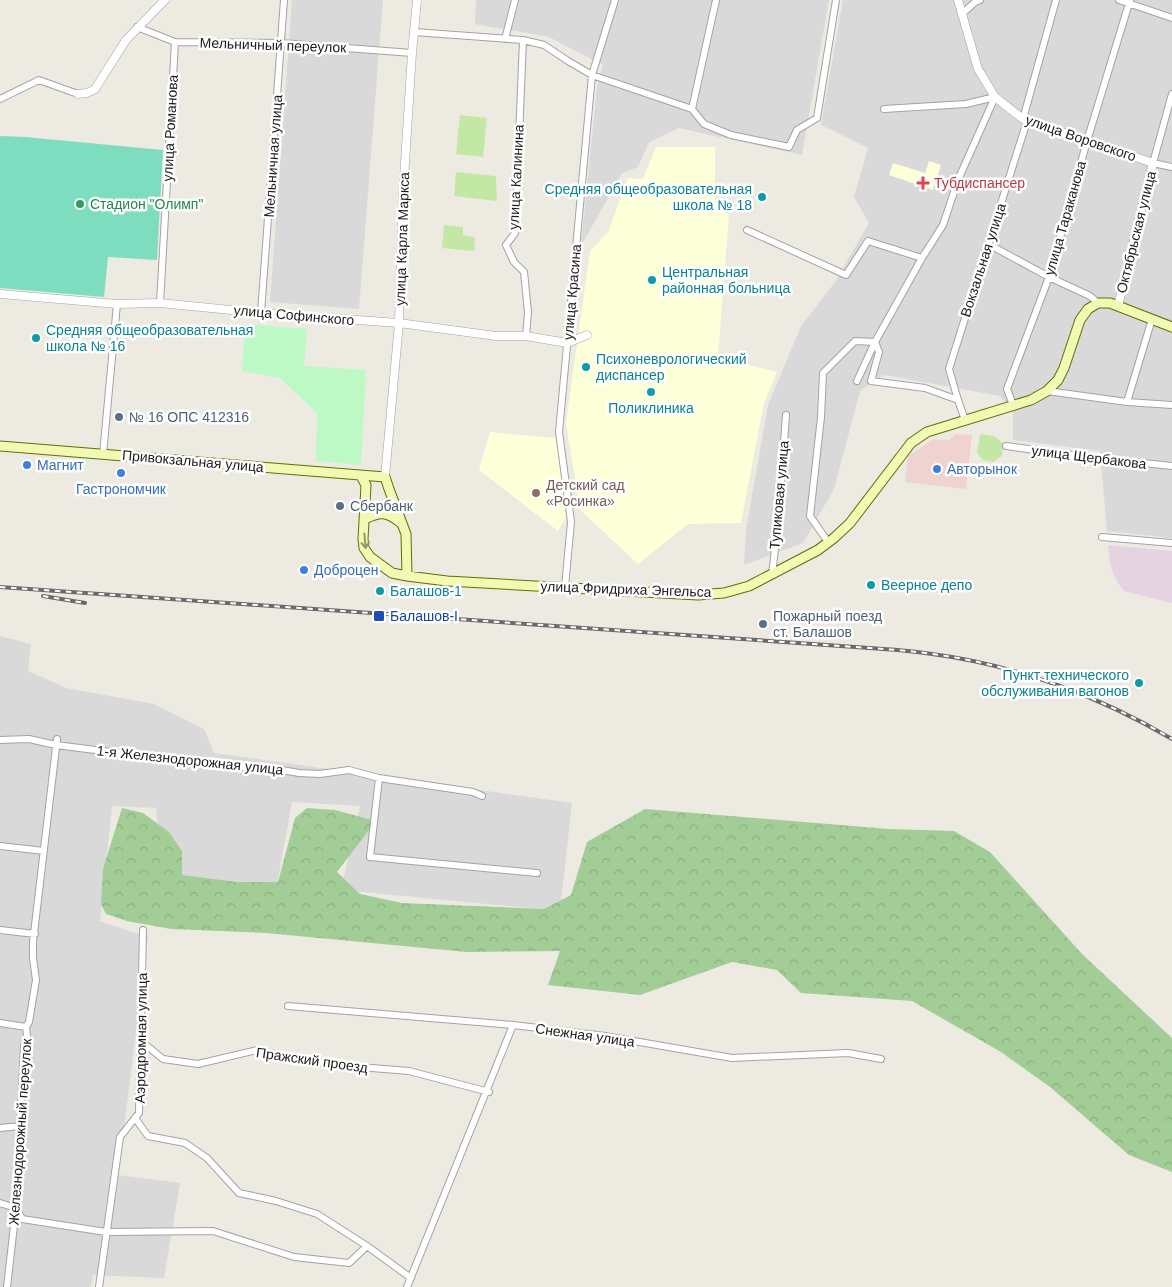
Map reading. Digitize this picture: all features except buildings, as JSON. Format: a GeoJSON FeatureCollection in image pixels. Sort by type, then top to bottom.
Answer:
{"type":"FeatureCollection","features":[{"type":"Feature","properties":{"kind":"main road","name":"Октябрьская улица"},"geometry":{"type":"LineString","coordinates":[[1047,391],[1058,380],[1064,368],[1080,320],[1088,309],[1098,303],[1110,303],[1118,306]]}},
{"type":"Feature","properties":{"kind":"main road"},"geometry":{"type":"LineString","coordinates":[[1118,306],[1172,328]]}},
{"type":"Feature","properties":{"kind":"main road","name":"улица Фридриха Энгельса"},"geometry":{"type":"LineString","coordinates":[[361,476],[366,485],[364,548],[370,557],[392,573],[446,581],[698,595],[724,593],[749,586],[818,550],[850,523],[911,443],[927,432],[1030,400],[1047,391]]}},
{"type":"Feature","properties":{"kind":"main road","name":"Привокзальная улица"},"geometry":{"type":"LineString","coordinates":[[0,446],[386,477]]}},
{"type":"Feature","properties":{"kind":"main road"},"geometry":{"type":"LineString","coordinates":[[386,477],[406,534],[407,576]]}},
{"type":"Feature","properties":{"kind":"main road"},"geometry":{"type":"LineString","coordinates":[[365,519],[376,513],[391,516],[402,523]]}},
{"type":"Feature","properties":{"kind":"street"},"geometry":{"type":"LineString","coordinates":[[0,99],[39,80],[78,94],[87,93],[95,88],[126,40],[165,0]]}},
{"type":"Feature","properties":{"kind":"street","name":"Мельничная улица"},"geometry":{"type":"LineString","coordinates":[[261,313],[284,0]]}},
{"type":"Feature","properties":{"kind":"street","name":"улица Карла Маркса"},"geometry":{"type":"LineString","coordinates":[[386,477],[399,323],[404,194],[417,0]]}},
{"type":"Feature","properties":{"kind":"street"},"geometry":{"type":"LineString","coordinates":[[505,39],[515,0]]}},
{"type":"Feature","properties":{"kind":"street","name":"улица Красина"},"geometry":{"type":"LineString","coordinates":[[565,587],[571,522],[559,432],[592,75],[615,0]]}},
{"type":"Feature","properties":{"kind":"street"},"geometry":{"type":"LineString","coordinates":[[692,109],[716,0]]}},
{"type":"Feature","properties":{"kind":"street"},"geometry":{"type":"LineString","coordinates":[[414,32],[522,40],[544,45],[592,75],[692,109],[704,124],[730,135],[789,147],[797,130],[816,118],[836,0]]}},
{"type":"Feature","properties":{"kind":"street"},"geometry":{"type":"LineString","coordinates":[[958,0],[978,69],[995,97]]}},
{"type":"Feature","properties":{"kind":"street"},"geometry":{"type":"LineString","coordinates":[[962,14],[980,0]]}},
{"type":"Feature","properties":{"kind":"street","name":"Вокзальная улица"},"geometry":{"type":"LineString","coordinates":[[965,420],[949,369],[1025,120],[1056,0]]}},
{"type":"Feature","properties":{"kind":"street"},"geometry":{"type":"LineString","coordinates":[[1119,0],[1172,18]]}},
{"type":"Feature","properties":{"kind":"street","name":"улица Тараканова"},"geometry":{"type":"LineString","coordinates":[[1013,405],[1007,389],[1049,277],[1087,140],[1129,2]]}},
{"type":"Feature","properties":{"kind":"street","name":"Мельничный переулок"},"geometry":{"type":"LineString","coordinates":[[137,27],[175,42],[281,43],[412,53]]}},
{"type":"Feature","properties":{"kind":"street","name":"улица Калинина"},"geometry":{"type":"LineString","coordinates":[[522,40],[515,233],[506,245],[514,262],[524,272],[528,312],[526,336]]}},
{"type":"Feature","properties":{"kind":"street","name":"улица Романова"},"geometry":{"type":"LineString","coordinates":[[160,303],[175,42]]}},
{"type":"Feature","properties":{"kind":"street","name":"Октябрьская улица"},"geometry":{"type":"LineString","coordinates":[[1118,306],[1172,94]]}},
{"type":"Feature","properties":{"kind":"street"},"geometry":{"type":"LineString","coordinates":[[884,109],[966,104],[995,97]]}},
{"type":"Feature","properties":{"kind":"street"},"geometry":{"type":"LineString","coordinates":[[857,381],[875,342],[922,258],[943,225],[958,180],[995,97]]}},
{"type":"Feature","properties":{"kind":"street","name":"улица Воровского"},"geometry":{"type":"LineString","coordinates":[[995,97],[1025,120],[1153,163],[1172,167]]}},
{"type":"Feature","properties":{"kind":"street"},"geometry":{"type":"LineString","coordinates":[[747,230],[846,275],[868,241],[922,258]]}},
{"type":"Feature","properties":{"kind":"street"},"geometry":{"type":"LineString","coordinates":[[988,244],[1049,277],[1090,296],[1098,303]]}},
{"type":"Feature","properties":{"kind":"street","name":"улица Софинского"},"geometry":{"type":"LineString","coordinates":[[0,294],[117,304],[160,303],[261,313],[399,323],[496,336],[526,336],[567,343]]}},
{"type":"Feature","properties":{"kind":"street"},"geometry":{"type":"LineString","coordinates":[[103,454],[117,304]]}},
{"type":"Feature","properties":{"kind":"street"},"geometry":{"type":"LineString","coordinates":[[1127,402],[1152,319]]}},
{"type":"Feature","properties":{"kind":"street"},"geometry":{"type":"LineString","coordinates":[[567,343],[586,334]]}},
{"type":"Feature","properties":{"kind":"street"},"geometry":{"type":"LineString","coordinates":[[828,542],[810,516],[821,417],[823,373],[855,341],[875,342]]}},
{"type":"Feature","properties":{"kind":"street"},"geometry":{"type":"LineString","coordinates":[[875,342],[879,352],[871,381],[925,388],[958,400]]}},
{"type":"Feature","properties":{"kind":"street"},"geometry":{"type":"LineString","coordinates":[[1047,391],[1127,402],[1172,405]]}},
{"type":"Feature","properties":{"kind":"street","name":"Тупиковая улица"},"geometry":{"type":"LineString","coordinates":[[772,575],[779,513],[786,415]]}},
{"type":"Feature","properties":{"kind":"street","name":"улица Щербакова"},"geometry":{"type":"LineString","coordinates":[[1006,446],[1172,466]]}},
{"type":"Feature","properties":{"kind":"street"},"geometry":{"type":"LineString","coordinates":[[1102,536],[1172,543]]}},
{"type":"Feature","properties":{"kind":"street","name":"1-я Железнодорожная улица"},"geometry":{"type":"LineString","coordinates":[[0,740],[29,739],[57,742],[221,766],[276,769],[299,773],[320,774],[349,770],[379,778],[473,792],[482,796]]}},
{"type":"Feature","properties":{"kind":"street","name":"Железнодорожный переулок"},"geometry":{"type":"LineString","coordinates":[[8,1287],[16,1208],[24,1046],[36,980],[33,942],[57,742]]}},
{"type":"Feature","properties":{"kind":"street"},"geometry":{"type":"LineString","coordinates":[[379,778],[370,857],[536,873]]}},
{"type":"Feature","properties":{"kind":"street"},"geometry":{"type":"LineString","coordinates":[[0,846],[44,851]]}},
{"type":"Feature","properties":{"kind":"street"},"geometry":{"type":"LineString","coordinates":[[0,930],[34,934]]}},
{"type":"Feature","properties":{"kind":"street","name":"Аэродромная улица"},"geometry":{"type":"LineString","coordinates":[[99,1287],[120,1137],[139,1113],[143,930]]}},
{"type":"Feature","properties":{"kind":"street","name":"Снежная улица"},"geometry":{"type":"LineString","coordinates":[[288,1006],[513,1025],[605,1036],[732,1058],[848,1053],[881,1059]]}},
{"type":"Feature","properties":{"kind":"street"},"geometry":{"type":"LineString","coordinates":[[0,1023],[26,1027]]}},
{"type":"Feature","properties":{"kind":"street"},"geometry":{"type":"LineString","coordinates":[[407,1287],[488,1091],[513,1025]]}},
{"type":"Feature","properties":{"kind":"street","name":"Пражский проезд"},"geometry":{"type":"LineString","coordinates":[[141,1041],[163,1059],[198,1064],[257,1050],[290,1058],[347,1066],[409,1071],[488,1091]]}},
{"type":"Feature","properties":{"kind":"street"},"geometry":{"type":"LineString","coordinates":[[135,1118],[148,1136],[185,1143],[207,1158],[239,1193],[276,1201],[317,1214],[367,1246],[411,1278]]}},
{"type":"Feature","properties":{"kind":"street"},"geometry":{"type":"LineString","coordinates":[[0,1128],[20,1126]]}},
{"type":"Feature","properties":{"kind":"street"},"geometry":{"type":"LineString","coordinates":[[0,1203],[16,1208],[22,1219],[106,1232],[213,1231],[294,1257],[349,1264],[367,1246]]}},
{"type":"Feature","properties":{"kind":"street"},"geometry":{"type":"LineString","coordinates":[[0,1276],[8,1279]]}},
{"type":"Feature","properties":{"kind":"shaded area"},"geometry":{"type":"Polygon","coordinates":[[[292,0],[383,0],[359,309],[270,302],[292,0]]]}},
{"type":"Feature","properties":{"kind":"shaded area"},"geometry":{"type":"Polygon","coordinates":[[[476,0],[829,0],[802,155],[679,128],[649,142],[638,167],[622,173],[581,246],[597,86],[603,65],[549,37],[475,24],[476,0]]]}},
{"type":"Feature","properties":{"kind":"shaded area"},"geometry":{"type":"Polygon","coordinates":[[[843,0],[1172,0],[1172,538],[1107,531],[1100,451],[1013,440],[1013,412],[1000,396],[884,375],[860,391],[834,489],[803,543],[744,565],[746,530],[768,405],[801,326],[835,282],[869,223],[854,197],[868,148],[821,125],[843,0]]]}},
{"type":"Feature","properties":{"kind":"shaded area"},"geometry":{"type":"Polygon","coordinates":[[[656,147],[715,147],[715,201],[729,215],[718,357],[777,372],[764,403],[741,523],[688,524],[638,564],[580,510],[566,423],[590,251],[608,232],[628,178],[643,179],[656,147]]]}},
{"type":"Feature","properties":{"kind":"shaded area","name":"Тубдиспансер"},"geometry":{"type":"Polygon","coordinates":[[[929,161],[941,165],[933,190],[889,175],[893,163],[925,173],[929,161]]]}},
{"type":"Feature","properties":{"kind":"shaded area","name":"Детский сад «Росинка»"},"geometry":{"type":"Polygon","coordinates":[[[490,432],[556,438],[566,517],[558,531],[479,470],[490,432]]]}},
{"type":"Feature","properties":{"kind":"shaded area","name":"Авторынок"},"geometry":{"type":"Polygon","coordinates":[[[955,434],[972,435],[966,489],[905,482],[908,456],[934,439],[949,440],[955,434]]]}},
{"type":"Feature","properties":{"kind":"shaded area"},"geometry":{"type":"Polygon","coordinates":[[[1108,545],[1172,551],[1172,603],[1124,591],[1113,573],[1108,545]]]}},
{"type":"Feature","properties":{"kind":"shaded area"},"geometry":{"type":"Polygon","coordinates":[[[0,636],[31,644],[28,671],[66,688],[154,704],[204,729],[214,753],[572,803],[560,911],[341,890],[360,806],[292,802],[276,890],[162,876],[156,808],[112,806],[100,921],[148,937],[118,1175],[180,1183],[164,1278],[93,1275],[91,1287],[0,1287],[0,636]]]}},
{"type":"Feature","properties":{"kind":"green space"},"geometry":{"type":"Polygon","coordinates":[[[460,115],[487,118],[483,157],[456,154],[460,115]]]}},
{"type":"Feature","properties":{"kind":"green space","name":"Стадион \"Олимп\""},"geometry":{"type":"Polygon","coordinates":[[[0,136],[163,150],[157,260],[108,257],[104,297],[0,288],[0,136]]]}},
{"type":"Feature","properties":{"kind":"green space"},"geometry":{"type":"Polygon","coordinates":[[[456,172],[496,176],[497,201],[454,196],[456,172]]]}},
{"type":"Feature","properties":{"kind":"green space"},"geometry":{"type":"Polygon","coordinates":[[[444,225],[463,227],[463,235],[475,237],[474,251],[442,248],[444,225]]]}},
{"type":"Feature","properties":{"kind":"green space"},"geometry":{"type":"Polygon","coordinates":[[[245,324],[307,329],[304,366],[366,370],[361,465],[316,461],[317,413],[280,378],[242,371],[245,324]]]}},
{"type":"Feature","properties":{"kind":"green space"},"geometry":{"type":"Polygon","coordinates":[[[980,434],[994,436],[1003,443],[1002,456],[993,462],[983,460],[977,453],[980,434]]]}},
{"type":"Feature","properties":{"kind":"green space"},"geometry":{"type":"Polygon","coordinates":[[[122,808],[143,813],[169,832],[182,851],[182,875],[237,882],[278,882],[295,818],[307,808],[335,810],[376,821],[337,872],[360,894],[402,903],[544,909],[571,895],[587,842],[645,809],[889,829],[954,831],[990,852],[1082,954],[1172,1038],[1172,1172],[1129,1155],[1050,1087],[1001,1052],[912,1001],[801,993],[777,970],[732,962],[640,995],[548,985],[560,951],[467,952],[266,933],[171,929],[127,921],[106,914],[101,904],[103,869],[122,808]]]}},
{"type":"Feature","properties":{"kind":"railway"},"geometry":{"type":"LineString","coordinates":[[0,587],[922,653],[995,666],[1056,684],[1116,709],[1172,739]]}},
{"type":"Feature","properties":{"kind":"railway"},"geometry":{"type":"LineString","coordinates":[[43,596],[85,603]]}},
{"type":"Feature","properties":{"kind":"place","name":"Тубдиспансер"},"geometry":{"type":"Point","coordinates":[923,183]}},
{"type":"Feature","properties":{"kind":"place","name":"Средняя общеобразовательная школа № 18"},"geometry":{"type":"Point","coordinates":[762,197]}},
{"type":"Feature","properties":{"kind":"place","name":"Стадион \"Олимп\""},"geometry":{"type":"Point","coordinates":[80,204]}},
{"type":"Feature","properties":{"kind":"place","name":"Центральная районная больница"},"geometry":{"type":"Point","coordinates":[652,280]}},
{"type":"Feature","properties":{"kind":"place","name":"Средняя общеобразовательная школа № 16"},"geometry":{"type":"Point","coordinates":[36,338]}},
{"type":"Feature","properties":{"kind":"place","name":"Психоневрологический диспансер"},"geometry":{"type":"Point","coordinates":[586,367]}},
{"type":"Feature","properties":{"kind":"place","name":"Поликлиника"},"geometry":{"type":"Point","coordinates":[651,392]}},
{"type":"Feature","properties":{"kind":"place","name":"№ 16 ОПС 412316"},"geometry":{"type":"Point","coordinates":[119,417]}},
{"type":"Feature","properties":{"kind":"place","name":"Магнит"},"geometry":{"type":"Point","coordinates":[27,465]}},
{"type":"Feature","properties":{"kind":"place","name":"Авторынок"},"geometry":{"type":"Point","coordinates":[937,469]}},
{"type":"Feature","properties":{"kind":"place","name":"Гастрономчик"},"geometry":{"type":"Point","coordinates":[121,473]}},
{"type":"Feature","properties":{"kind":"place","name":"Детский сад «Росинка»"},"geometry":{"type":"Point","coordinates":[536,493]}},
{"type":"Feature","properties":{"kind":"place","name":"Сбербанк"},"geometry":{"type":"Point","coordinates":[340,506]}},
{"type":"Feature","properties":{"kind":"place","name":"Доброцен"},"geometry":{"type":"Point","coordinates":[304,570]}},
{"type":"Feature","properties":{"kind":"place","name":"Веерное депо"},"geometry":{"type":"Point","coordinates":[871,585]}},
{"type":"Feature","properties":{"kind":"place","name":"Балашов-1"},"geometry":{"type":"Point","coordinates":[380,591]}},
{"type":"Feature","properties":{"kind":"place","name":"Балашов-I"},"geometry":{"type":"Point","coordinates":[379,616]}},
{"type":"Feature","properties":{"kind":"place","name":"Пожарный поезд ст. Балашов"},"geometry":{"type":"Point","coordinates":[763,624]}},
{"type":"Feature","properties":{"kind":"place","name":"Пункт технического обслуживания вагонов"},"geometry":{"type":"Point","coordinates":[1139,683]}}]}
